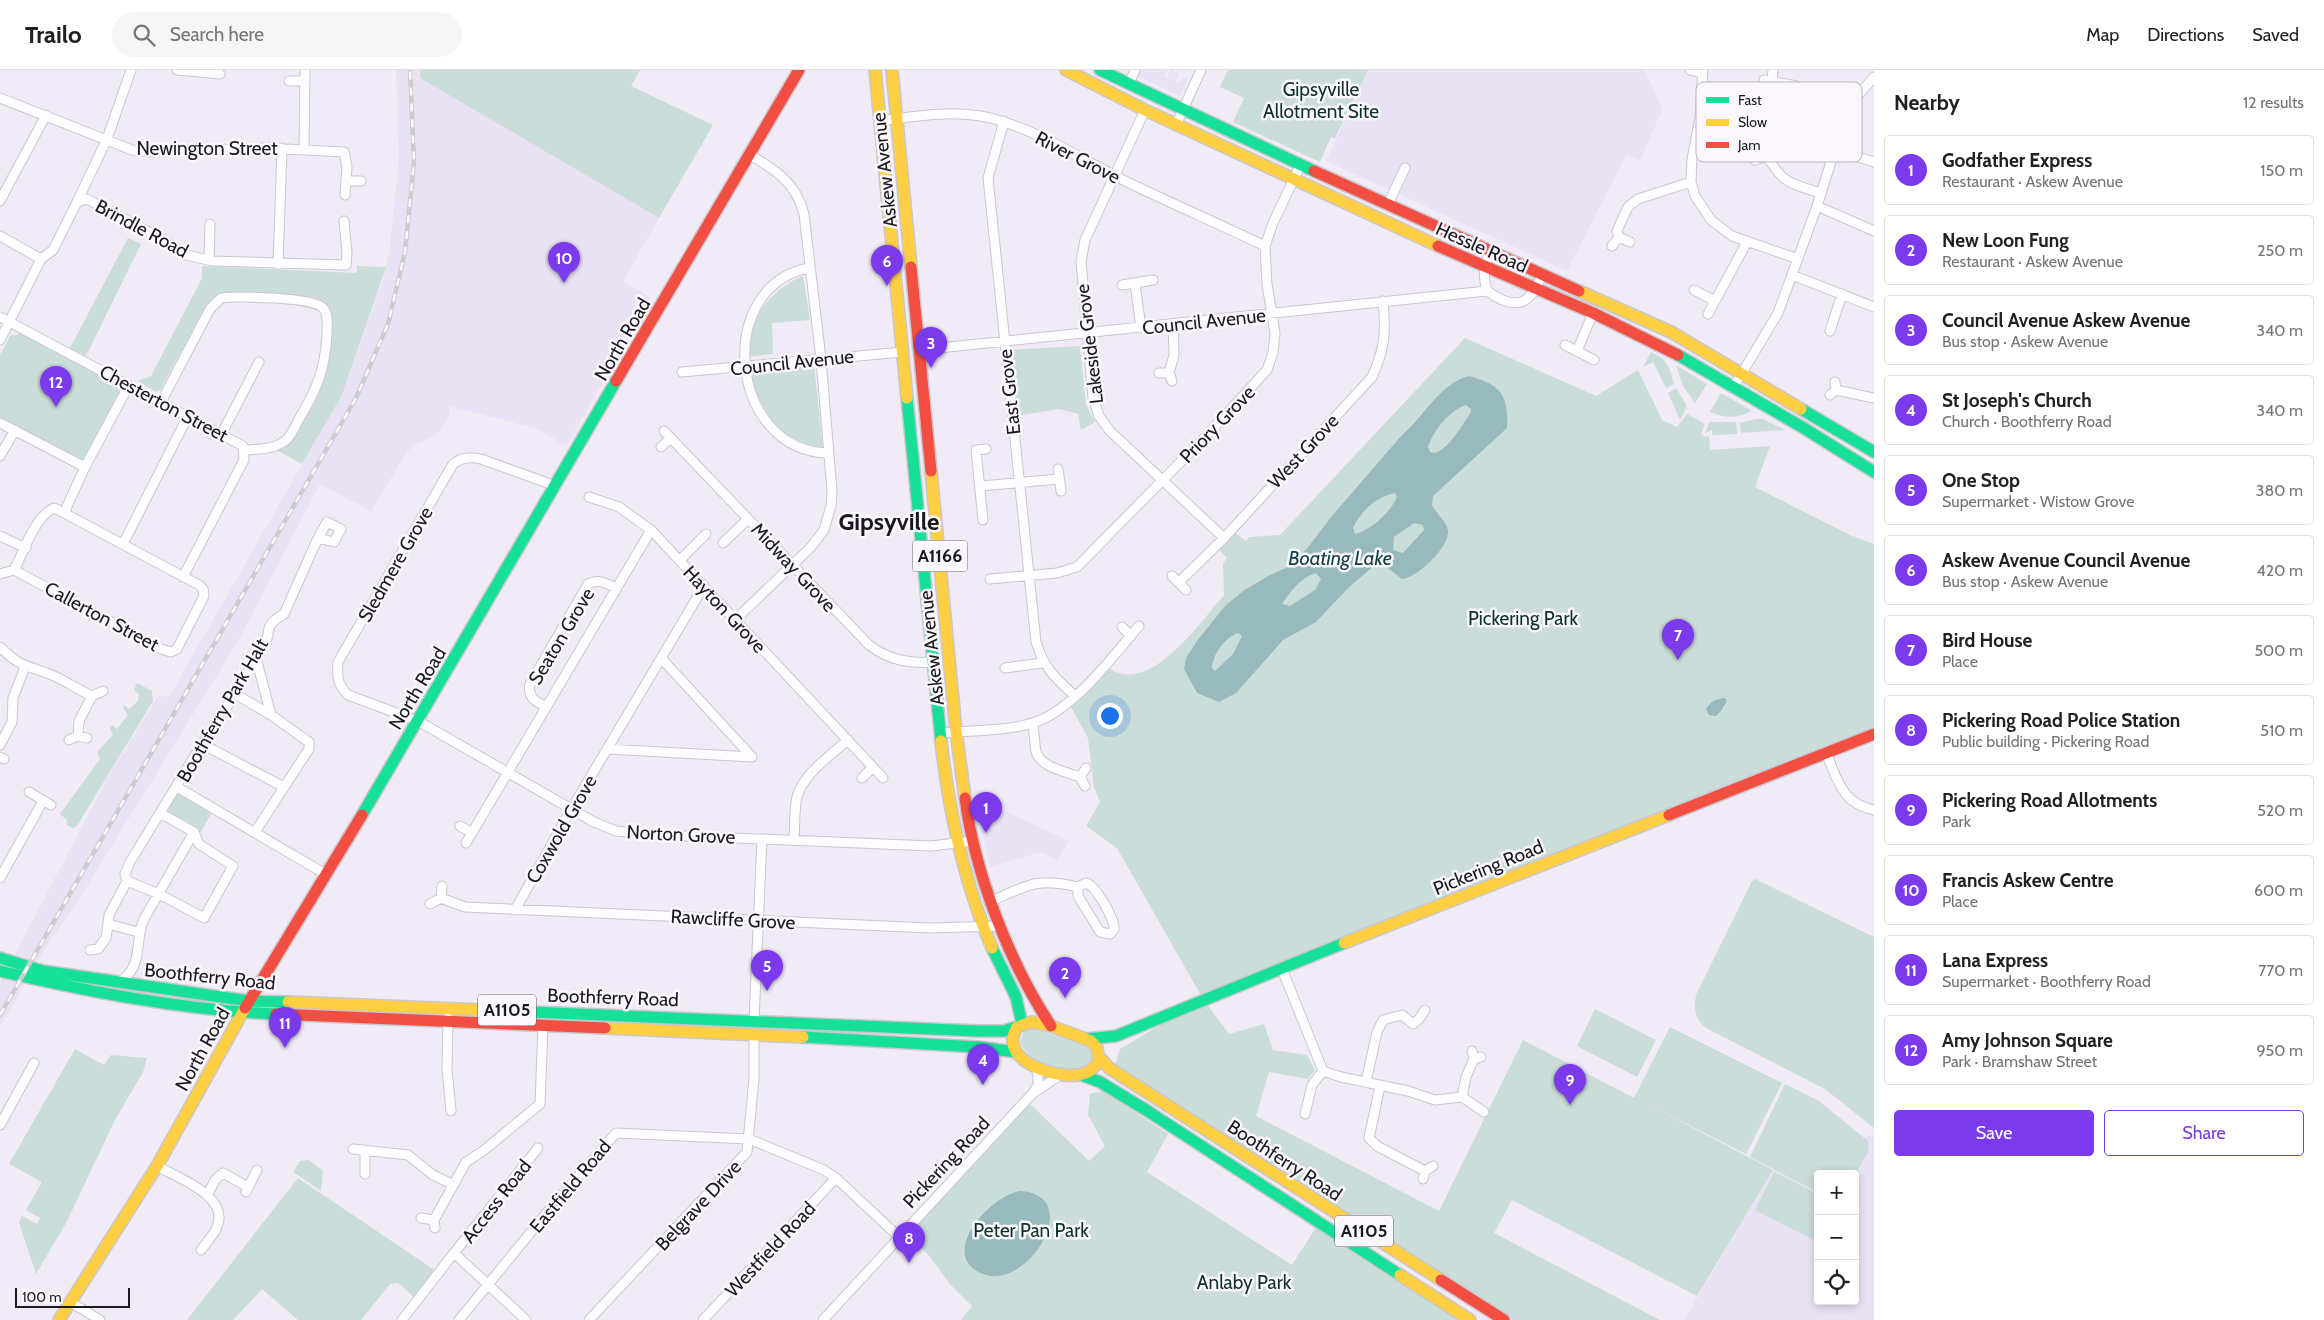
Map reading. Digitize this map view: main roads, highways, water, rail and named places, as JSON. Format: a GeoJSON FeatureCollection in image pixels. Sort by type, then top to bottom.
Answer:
{"type":"FeatureCollection","features":[{"type":"Feature","properties":{"kind":"main road","name":"North Road"},"geometry":{"type":"LineString","coordinates":[[59,1320],[157,1166],[249,1001],[327,875],[418,721],[799,70]]}},
{"type":"Feature","properties":{"kind":"main road","name":"Askew Avenue"},"geometry":{"type":"LineString","coordinates":[[875,70],[927,584],[940,733],[956,842],[983,928],[1020,1010],[1019,1026],[1012,1043],[1016,1052]]}},
{"type":"Feature","properties":{"kind":"main road","name":"Askew Avenue"},"geometry":{"type":"LineString","coordinates":[[892,70],[956,731],[973,841],[1000,926],[1034,1000],[1051,1026]]}},
{"type":"Feature","properties":{"kind":"main road","name":"Hessle Road"},"geometry":{"type":"LineString","coordinates":[[1068,70],[1176,125],[1409,234],[1592,313],[1667,350],[1802,427],[1874,472]]}},
{"type":"Feature","properties":{"kind":"main road","name":"Hessle Road"},"geometry":{"type":"LineString","coordinates":[[1100,70],[1183,110],[1671,332],[1874,452]]}},
{"type":"Feature","properties":{"kind":"main road"},"geometry":{"type":"LineString","coordinates":[[1802,427],[1810,415]]}},
{"type":"Feature","properties":{"kind":"main road"},"geometry":{"type":"LineString","coordinates":[[927,584],[942,583]]}},
{"type":"Feature","properties":{"kind":"main road","name":"Pickering Road"},"geometry":{"type":"LineString","coordinates":[[1086,1039],[1116,1036],[1874,734]]}},
{"type":"Feature","properties":{"kind":"main road","name":"Boothferry Road"},"geometry":{"type":"LineString","coordinates":[[0,958],[43,970],[138,986],[249,1001],[754,1020],[978,1031],[1004,1031],[1019,1026]]}},
{"type":"Feature","properties":{"kind":"main road","name":"Boothferry Road"},"geometry":{"type":"LineString","coordinates":[[0,971],[104,996],[243,1013],[901,1042],[978,1047],[1016,1052]]}},
{"type":"Feature","properties":{"kind":"main road","name":"A1105"},"geometry":{"type":"LineString","coordinates":[[1019,1026],[1032,1022],[1051,1026],[1086,1039],[1095,1045],[1100,1055]]}},
{"type":"Feature","properties":{"kind":"main road","name":"Pickering Road"},"geometry":{"type":"LineString","coordinates":[[1084,1076],[1093,1071],[1100,1055],[1116,1036]]}},
{"type":"Feature","properties":{"kind":"main road","name":"A1105"},"geometry":{"type":"LineString","coordinates":[[1016,1052],[1038,1069],[1060,1075],[1084,1076]]}},
{"type":"Feature","properties":{"kind":"main road","name":"Boothferry Road"},"geometry":{"type":"LineString","coordinates":[[1100,1055],[1109,1068],[1504,1320]]}},
{"type":"Feature","properties":{"kind":"main road","name":"Boothferry Road"},"geometry":{"type":"LineString","coordinates":[[1084,1076],[1100,1082],[1138,1106],[1470,1320]]}},
{"type":"Feature","properties":{"kind":"water","name":"Boating Lake"},"geometry":{"type":"Polygon","coordinates":[[[1469,376],[1480,379],[1495,387],[1504,399],[1507,428],[1433,496],[1432,505],[1446,524],[1448,531],[1447,538],[1438,553],[1423,568],[1402,579],[1384,565],[1375,565],[1348,588],[1316,622],[1283,640],[1236,693],[1219,702],[1197,693],[1184,669],[1186,658],[1225,606],[1243,591],[1286,568],[1306,550],[1332,516],[1402,435],[1440,393],[1458,380],[1469,376]],[[1466,405],[1459,408],[1442,422],[1434,434],[1428,447],[1430,452],[1435,453],[1446,446],[1470,414],[1471,409],[1466,405]],[[1395,493],[1382,497],[1365,510],[1353,528],[1355,534],[1367,529],[1385,515],[1397,497],[1395,493]],[[1414,523],[1394,537],[1393,550],[1403,553],[1424,530],[1423,525],[1414,523]],[[1316,573],[1305,578],[1292,590],[1282,604],[1290,606],[1315,590],[1321,579],[1316,573]],[[1238,633],[1229,638],[1217,652],[1212,668],[1215,671],[1233,654],[1242,636],[1238,633]]]}},
{"type":"Feature","properties":{"kind":"water"},"geometry":{"type":"Polygon","coordinates":[[[1725,698],[1727,701],[1721,711],[1716,716],[1709,715],[1706,709],[1710,704],[1725,698]]]}},
{"type":"Feature","properties":{"kind":"water"},"geometry":{"type":"Polygon","coordinates":[[[1019,1191],[1039,1196],[1048,1207],[1050,1222],[1044,1239],[1033,1255],[1019,1268],[1003,1275],[986,1275],[972,1267],[965,1256],[966,1244],[971,1230],[992,1205],[1006,1196],[1019,1191]]]}},
{"type":"Feature","properties":{"kind":"railway"},"geometry":{"type":"LineString","coordinates":[[0,1015],[356,398],[388,324],[405,252],[414,162],[410,70]]}},
{"type":"Feature","properties":{"kind":"place","name":"Francis Askew Centre"},"geometry":{"type":"Point","coordinates":[564,283]}},
{"type":"Feature","properties":{"kind":"place","name":"Askew Avenue Council Avenue"},"geometry":{"type":"Point","coordinates":[887,286]}},
{"type":"Feature","properties":{"kind":"place","name":"Council Avenue Askew Avenue"},"geometry":{"type":"Point","coordinates":[931,368]}},
{"type":"Feature","properties":{"kind":"place","name":"Amy Johnson Square"},"geometry":{"type":"Point","coordinates":[56,407]}},
{"type":"Feature","properties":{"kind":"place","name":"Bird House"},"geometry":{"type":"Point","coordinates":[1678,660]}},
{"type":"Feature","properties":{"kind":"place","name":"Godfather Express"},"geometry":{"type":"Point","coordinates":[986,833]}},
{"type":"Feature","properties":{"kind":"place","name":"One Stop"},"geometry":{"type":"Point","coordinates":[767,991]}},
{"type":"Feature","properties":{"kind":"place","name":"New Loon Fung"},"geometry":{"type":"Point","coordinates":[1065,998]}},
{"type":"Feature","properties":{"kind":"place","name":"Lana Express"},"geometry":{"type":"Point","coordinates":[285,1048]}},
{"type":"Feature","properties":{"kind":"place","name":"St Joseph's Church"},"geometry":{"type":"Point","coordinates":[983,1085]}},
{"type":"Feature","properties":{"kind":"place","name":"Pickering Road Allotments"},"geometry":{"type":"Point","coordinates":[1570,1105]}},
{"type":"Feature","properties":{"kind":"place","name":"Pickering Road Police Station"},"geometry":{"type":"Point","coordinates":[909,1263]}},
{"type":"Feature","properties":{"kind":"district","name":"Gipsyville"},"geometry":{"type":"Point","coordinates":[889,522]}},
{"type":"Feature","properties":{"kind":"park label","name":"Gipsyville Allotment Site"},"geometry":{"type":"Point","coordinates":[1321,100]}},
{"type":"Feature","properties":{"kind":"park label","name":"Pickering Park"},"geometry":{"type":"Point","coordinates":[1523,618]}},
{"type":"Feature","properties":{"kind":"park label","name":"Peter Pan Park"},"geometry":{"type":"Point","coordinates":[1031,1230]}},
{"type":"Feature","properties":{"kind":"park label","name":"Anlaby Park"},"geometry":{"type":"Point","coordinates":[1244,1282]}}]}
